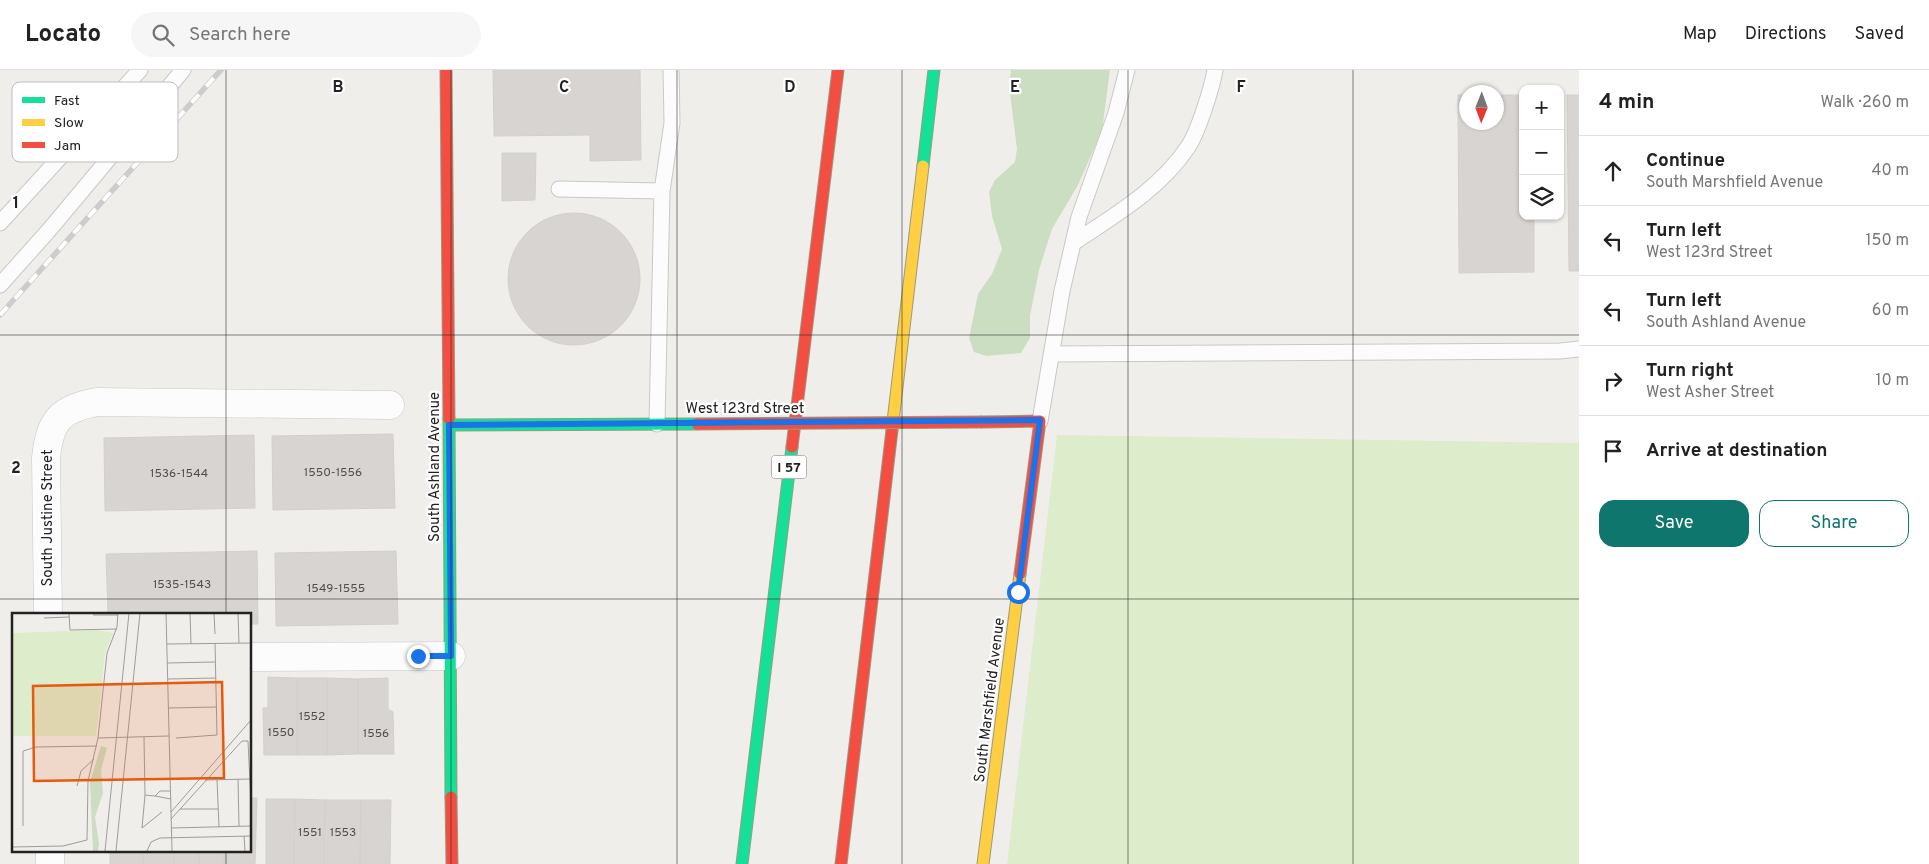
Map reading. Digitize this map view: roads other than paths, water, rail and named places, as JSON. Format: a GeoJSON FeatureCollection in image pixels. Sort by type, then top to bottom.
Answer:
{"type":"FeatureCollection","features":[{"type":"Feature","properties":{"kind":"main road","name":"South Ashland Avenue"},"geometry":{"type":"LineString","coordinates":[[446,70],[452,864]]}},
{"type":"Feature","properties":{"kind":"main road","name":"I 57"},"geometry":{"type":"LineString","coordinates":[[742,864],[838,70]]}},
{"type":"Feature","properties":{"kind":"main road"},"geometry":{"type":"LineString","coordinates":[[841,864],[934,70]]}},
{"type":"Feature","properties":{"kind":"main road","name":"West 123rd Street"},"geometry":{"type":"LineString","coordinates":[[449,425],[982,422],[1040,420]]}},
{"type":"Feature","properties":{"kind":"main road","name":"South Marshfield Avenue"},"geometry":{"type":"LineString","coordinates":[[984,864],[1040,420]]}},
{"type":"Feature","properties":{"kind":"street","name":"South Justine Street"},"geometry":{"type":"LineString","coordinates":[[48,613],[46,458],[48,438],[53,424],[64,412],[97,402],[390,405]]}},
{"type":"Feature","properties":{"kind":"street"},"geometry":{"type":"LineString","coordinates":[[251,657],[451,656]]}},
{"type":"Feature","properties":{"kind":"lane"},"geometry":{"type":"LineString","coordinates":[[129,82],[140,70]]}},
{"type":"Feature","properties":{"kind":"lane"},"geometry":{"type":"LineString","coordinates":[[173,82],[183,70]]}},
{"type":"Feature","properties":{"kind":"lane"},"geometry":{"type":"LineString","coordinates":[[657,424],[662,191],[672,123],[671,70]]}},
{"type":"Feature","properties":{"kind":"lane"},"geometry":{"type":"LineString","coordinates":[[1040,420],[1062,291],[1079,217],[1116,113],[1127,70]]}},
{"type":"Feature","properties":{"kind":"lane"},"geometry":{"type":"LineString","coordinates":[[1074,243],[1130,205],[1174,166],[1190,145],[1209,94],[1215,70]]}},
{"type":"Feature","properties":{"kind":"lane"},"geometry":{"type":"LineString","coordinates":[[0,223],[56,162]]}},
{"type":"Feature","properties":{"kind":"lane"},"geometry":{"type":"LineString","coordinates":[[0,285],[106,162]]}},
{"type":"Feature","properties":{"kind":"lane"},"geometry":{"type":"LineString","coordinates":[[560,189],[662,191]]}},
{"type":"Feature","properties":{"kind":"lane"},"geometry":{"type":"LineString","coordinates":[[1051,354],[1560,351],[1579,349]]}},
{"type":"Feature","properties":{"kind":"railway"},"geometry":{"type":"LineString","coordinates":[[178,118],[221,70]]}},
{"type":"Feature","properties":{"kind":"railway"},"geometry":{"type":"LineString","coordinates":[[0,315],[138,162]]}}]}
